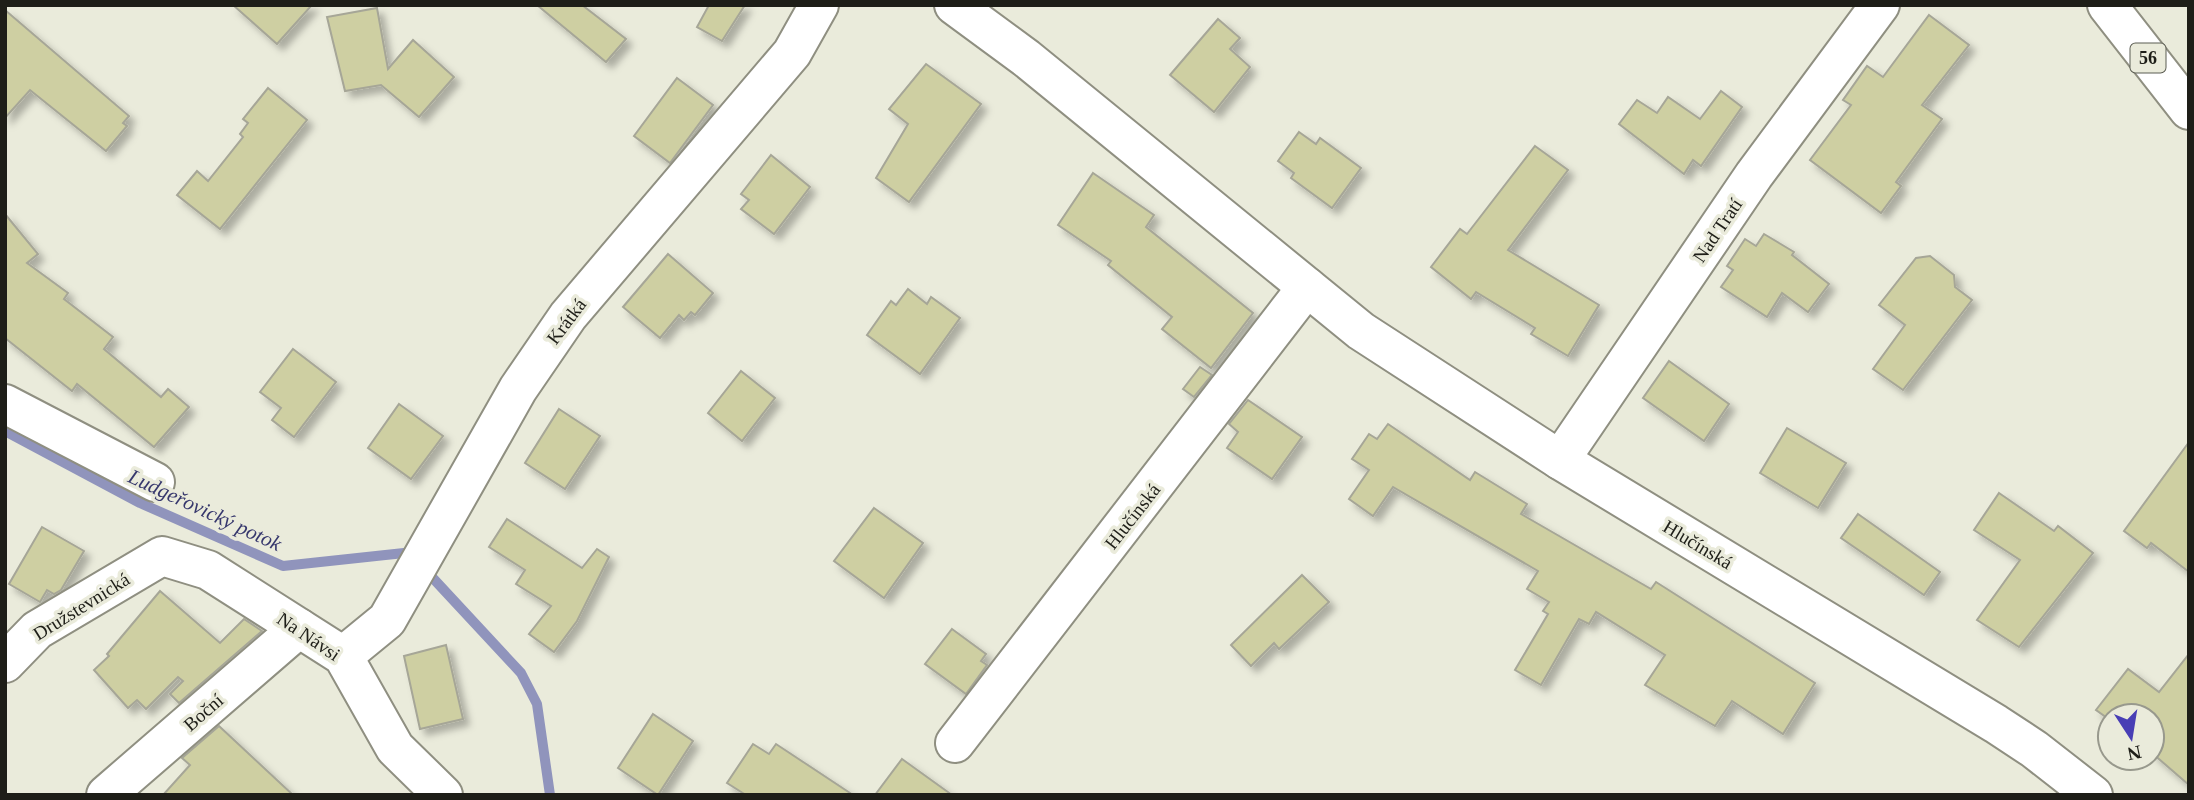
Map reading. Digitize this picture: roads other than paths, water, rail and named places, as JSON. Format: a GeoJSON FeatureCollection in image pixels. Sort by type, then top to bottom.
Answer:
{"type":"FeatureCollection","features":[{"type":"Feature","properties":{"kind":"street","name":"Krátká"},"geometry":{"type":"LineString","coordinates":[[343,656],[387,620],[518,389],[568,317],[792,53],[819,5]]}},
{"type":"Feature","properties":{"kind":"street","name":"Hlučínská"},"geometry":{"type":"LineString","coordinates":[[954,5],[1046,75],[1361,331],[1560,460],[1996,724],[2034,749],[2093,795]]}},
{"type":"Feature","properties":{"kind":"street","name":"Nad Tratí"},"geometry":{"type":"LineString","coordinates":[[1560,460],[1754,175],[1880,5]]}},
{"type":"Feature","properties":{"kind":"street","name":"56"},"geometry":{"type":"LineString","coordinates":[[2107,5],[2189,110]]}},
{"type":"Feature","properties":{"kind":"street","name":"Hlučínská"},"geometry":{"type":"LineString","coordinates":[[955,743],[1307,286]]}},
{"type":"Feature","properties":{"kind":"street"},"geometry":{"type":"LineString","coordinates":[[5,404],[155,482]]}},
{"type":"Feature","properties":{"kind":"street","name":"Na Návsi"},"geometry":{"type":"LineString","coordinates":[[162,556],[208,570],[343,656],[395,748],[443,795]]}},
{"type":"Feature","properties":{"kind":"street","name":"Družstevnická"},"geometry":{"type":"LineString","coordinates":[[5,663],[37,630],[162,556]]}},
{"type":"Feature","properties":{"kind":"street","name":"Boční"},"geometry":{"type":"LineString","coordinates":[[106,795],[299,628]]}},
{"type":"Feature","properties":{"kind":"waterway","name":"Ludgeřovický potok"},"geometry":{"type":"LineString","coordinates":[[5,431],[140,503],[283,566],[404,553]]}},
{"type":"Feature","properties":{"kind":"waterway","name":"Ludgeřovický potok"},"geometry":{"type":"LineString","coordinates":[[430,575],[521,673],[537,704],[550,795]]}}]}
